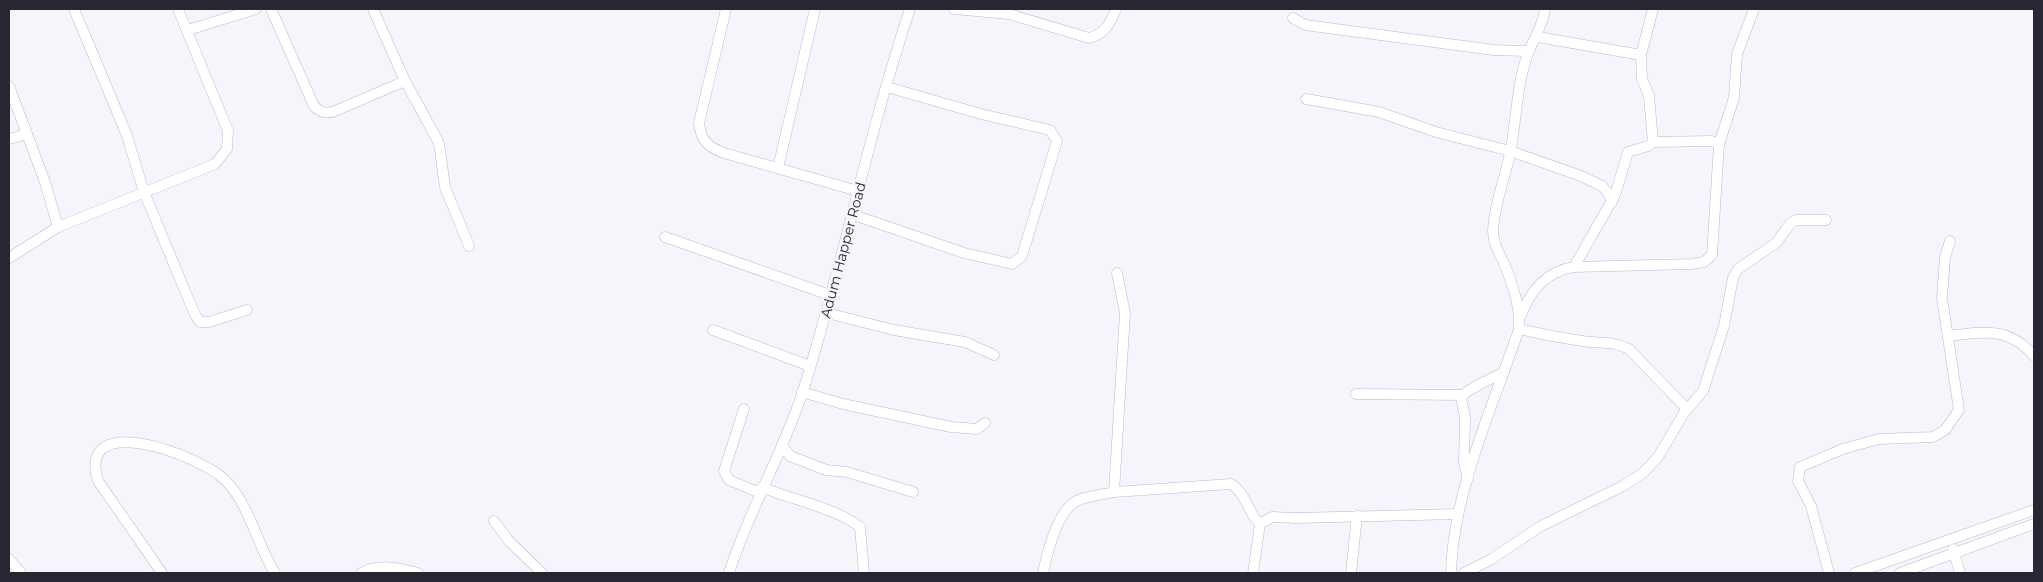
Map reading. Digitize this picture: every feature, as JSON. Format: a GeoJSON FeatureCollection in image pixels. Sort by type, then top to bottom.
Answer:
{"type":"FeatureCollection","features":[{"type":"Feature","properties":{"kind":"street"},"geometry":{"type":"LineString","coordinates":[[74,9],[123,125],[144,192],[200,322],[209,322],[246,310]]}},
{"type":"Feature","properties":{"kind":"street"},"geometry":{"type":"LineString","coordinates":[[9,258],[58,227],[216,164],[227,149],[228,131],[178,9]]}},
{"type":"Feature","properties":{"kind":"street"},"geometry":{"type":"LineString","coordinates":[[188,30],[256,9]]}},
{"type":"Feature","properties":{"kind":"street"},"geometry":{"type":"LineString","coordinates":[[270,9],[314,106],[320,112],[327,114],[405,81]]}},
{"type":"Feature","properties":{"kind":"street"},"geometry":{"type":"LineString","coordinates":[[373,9],[405,81],[439,143],[445,187],[469,246]]}},
{"type":"Feature","properties":{"kind":"street"},"geometry":{"type":"LineString","coordinates":[[726,9],[702,106],[699,123],[701,136],[710,148],[858,191]]}},
{"type":"Feature","properties":{"kind":"street"},"geometry":{"type":"LineString","coordinates":[[778,168],[815,9]]}},
{"type":"Feature","properties":{"kind":"street","name":"Adum Happer Road"},"geometry":{"type":"LineString","coordinates":[[730,573],[761,490],[782,445],[802,392],[827,313],[830,294],[851,214],[910,9]]}},
{"type":"Feature","properties":{"kind":"street"},"geometry":{"type":"LineString","coordinates":[[954,9],[1010,11],[1089,38],[1098,36],[1107,29],[1116,9]]}},
{"type":"Feature","properties":{"kind":"street"},"geometry":{"type":"LineString","coordinates":[[1451,573],[1458,514],[1490,410],[1519,330],[1520,317],[1515,292],[1495,246],[1493,232],[1498,199],[1510,151],[1514,118],[1529,51],[1538,37],[1545,9]]}},
{"type":"Feature","properties":{"kind":"street"},"geometry":{"type":"LineString","coordinates":[[1653,9],[1641,55],[1642,78],[1650,96],[1653,142]]}},
{"type":"Feature","properties":{"kind":"street"},"geometry":{"type":"LineString","coordinates":[[1520,317],[1538,284],[1553,274],[1574,267],[1692,264],[1704,262],[1712,255],[1719,144],[1734,98],[1737,54],[1754,9]]}},
{"type":"Feature","properties":{"kind":"street"},"geometry":{"type":"LineString","coordinates":[[1293,18],[1305,25],[1494,50],[1529,51]]}},
{"type":"Feature","properties":{"kind":"street"},"geometry":{"type":"LineString","coordinates":[[1538,37],[1641,55]]}},
{"type":"Feature","properties":{"kind":"street"},"geometry":{"type":"LineString","coordinates":[[9,86],[28,134],[58,227]]}},
{"type":"Feature","properties":{"kind":"street"},"geometry":{"type":"LineString","coordinates":[[851,214],[964,253],[1012,264],[1022,256],[1057,141],[1050,130],[980,114],[887,86]]}},
{"type":"Feature","properties":{"kind":"street"},"geometry":{"type":"LineString","coordinates":[[1306,99],[1379,112],[1436,132],[1510,151],[1581,176],[1602,186],[1612,202]]}},
{"type":"Feature","properties":{"kind":"street"},"geometry":{"type":"LineString","coordinates":[[9,139],[28,134]]}},
{"type":"Feature","properties":{"kind":"street"},"geometry":{"type":"LineString","coordinates":[[1574,267],[1612,202],[1628,152],[1648,146],[1653,142],[1712,141],[1719,144]]}},
{"type":"Feature","properties":{"kind":"street"},"geometry":{"type":"LineString","coordinates":[[1464,573],[1490,560],[1540,526],[1622,486],[1643,473],[1658,457],[1687,409],[1706,385],[1708,373],[1724,326],[1733,278],[1738,269],[1776,243],[1790,224],[1796,220],[1826,220]]}},
{"type":"Feature","properties":{"kind":"street"},"geometry":{"type":"LineString","coordinates":[[665,237],[830,294]]}},
{"type":"Feature","properties":{"kind":"street"},"geometry":{"type":"LineString","coordinates":[[1829,573],[1811,506],[1798,481],[1800,467],[1843,450],[1879,439],[1934,437],[1944,430],[1959,410],[1942,298],[1945,257],[1950,241]]}},
{"type":"Feature","properties":{"kind":"street"},"geometry":{"type":"LineString","coordinates":[[1114,492],[1125,322],[1117,273]]}},
{"type":"Feature","properties":{"kind":"street"},"geometry":{"type":"LineString","coordinates":[[827,313],[894,330],[966,342],[994,355]]}},
{"type":"Feature","properties":{"kind":"street"},"geometry":{"type":"LineString","coordinates":[[713,330],[810,366]]}},
{"type":"Feature","properties":{"kind":"street"},"geometry":{"type":"LineString","coordinates":[[1519,330],[1586,342],[1619,344],[1629,349],[1687,409]]}},
{"type":"Feature","properties":{"kind":"street"},"geometry":{"type":"LineString","coordinates":[[1948,336],[1999,333],[2018,342],[2034,356]]}},
{"type":"Feature","properties":{"kind":"street"},"geometry":{"type":"LineString","coordinates":[[1468,479],[1464,463],[1463,395],[1467,390],[1483,385],[1504,372]]}},
{"type":"Feature","properties":{"kind":"street"},"geometry":{"type":"LineString","coordinates":[[802,392],[843,404],[951,427],[977,429],[985,423]]}},
{"type":"Feature","properties":{"kind":"street"},"geometry":{"type":"LineString","coordinates":[[1356,394],[1463,395]]}},
{"type":"Feature","properties":{"kind":"street"},"geometry":{"type":"LineString","coordinates":[[744,409],[724,471],[729,480],[837,514],[860,527],[864,573]]}},
{"type":"Feature","properties":{"kind":"street"},"geometry":{"type":"LineString","coordinates":[[160,573],[98,481],[94,467],[96,456],[103,446],[117,442],[139,443],[170,451],[223,478],[231,487],[262,544],[275,573]]}},
{"type":"Feature","properties":{"kind":"street"},"geometry":{"type":"LineString","coordinates":[[782,445],[790,456],[826,470],[847,472],[913,492]]}},
{"type":"Feature","properties":{"kind":"street"},"geometry":{"type":"LineString","coordinates":[[1043,573],[1047,553],[1054,535],[1072,504],[1090,497],[1114,492],[1231,484],[1241,493],[1253,518],[1260,524]]}},
{"type":"Feature","properties":{"kind":"street"},"geometry":{"type":"LineString","coordinates":[[1855,573],[2034,510]]}},
{"type":"Feature","properties":{"kind":"street"},"geometry":{"type":"LineString","coordinates":[[1260,524],[1272,517],[1458,514]]}},
{"type":"Feature","properties":{"kind":"street"},"geometry":{"type":"LineString","coordinates":[[1351,573],[1357,516]]}},
{"type":"Feature","properties":{"kind":"street"},"geometry":{"type":"LineString","coordinates":[[494,521],[509,541],[542,573]]}},
{"type":"Feature","properties":{"kind":"street"},"geometry":{"type":"LineString","coordinates":[[1253,573],[1260,524]]}},
{"type":"Feature","properties":{"kind":"street"},"geometry":{"type":"LineString","coordinates":[[1900,573],[2034,524]]}},
{"type":"Feature","properties":{"kind":"street"},"geometry":{"type":"LineString","coordinates":[[1950,541],[1960,573]]}},
{"type":"Feature","properties":{"kind":"street"},"geometry":{"type":"LineString","coordinates":[[9,558],[21,573]]}},
{"type":"Feature","properties":{"kind":"street"},"geometry":{"type":"LineString","coordinates":[[361,573],[368,569],[394,567],[418,573]]}}]}
